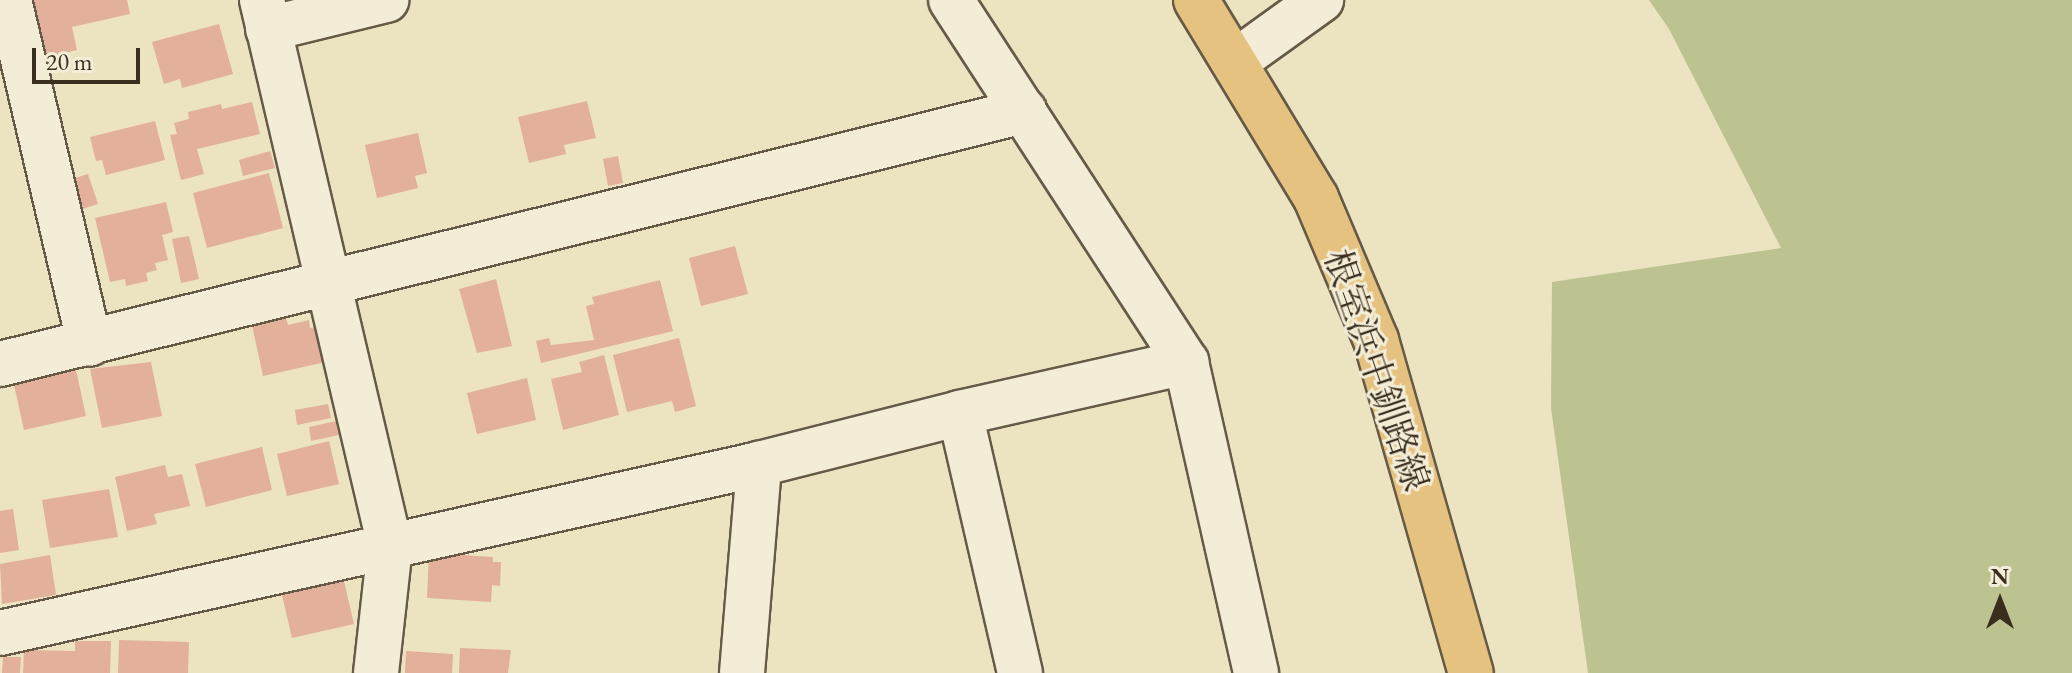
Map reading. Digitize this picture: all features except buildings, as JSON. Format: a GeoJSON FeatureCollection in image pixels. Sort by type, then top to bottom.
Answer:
{"type":"FeatureCollection","features":[{"type":"Feature","properties":{"kind":"main road","name":"根室浜中釧路線"},"geometry":{"type":"LineString","coordinates":[[1196,0],[1236,61],[1316,198],[1376,340],[1471,673]]}},
{"type":"Feature","properties":{"kind":"street"},"geometry":{"type":"LineString","coordinates":[[9,0],[90,344]]}},
{"type":"Feature","properties":{"kind":"street"},"geometry":{"type":"LineString","coordinates":[[376,673],[390,546],[265,14],[386,0]]}},
{"type":"Feature","properties":{"kind":"street"},"geometry":{"type":"LineString","coordinates":[[951,0],[1186,362],[1256,673]]}},
{"type":"Feature","properties":{"kind":"street"},"geometry":{"type":"LineString","coordinates":[[1236,61],[1321,0]]}},
{"type":"Feature","properties":{"kind":"street"},"geometry":{"type":"LineString","coordinates":[[0,364],[1024,111]]}},
{"type":"Feature","properties":{"kind":"street"},"geometry":{"type":"LineString","coordinates":[[0,633],[759,464],[960,413],[1186,362]]}},
{"type":"Feature","properties":{"kind":"street"},"geometry":{"type":"LineString","coordinates":[[960,413],[1020,673]]}},
{"type":"Feature","properties":{"kind":"street"},"geometry":{"type":"LineString","coordinates":[[742,673],[759,464]]}},
{"type":"Feature","properties":{"kind":"green space"},"geometry":{"type":"Polygon","coordinates":[[[1649,0],[2072,0],[2072,673],[1588,673],[1551,408],[1552,282],[1781,248],[1669,29],[1649,0]]]}}]}
